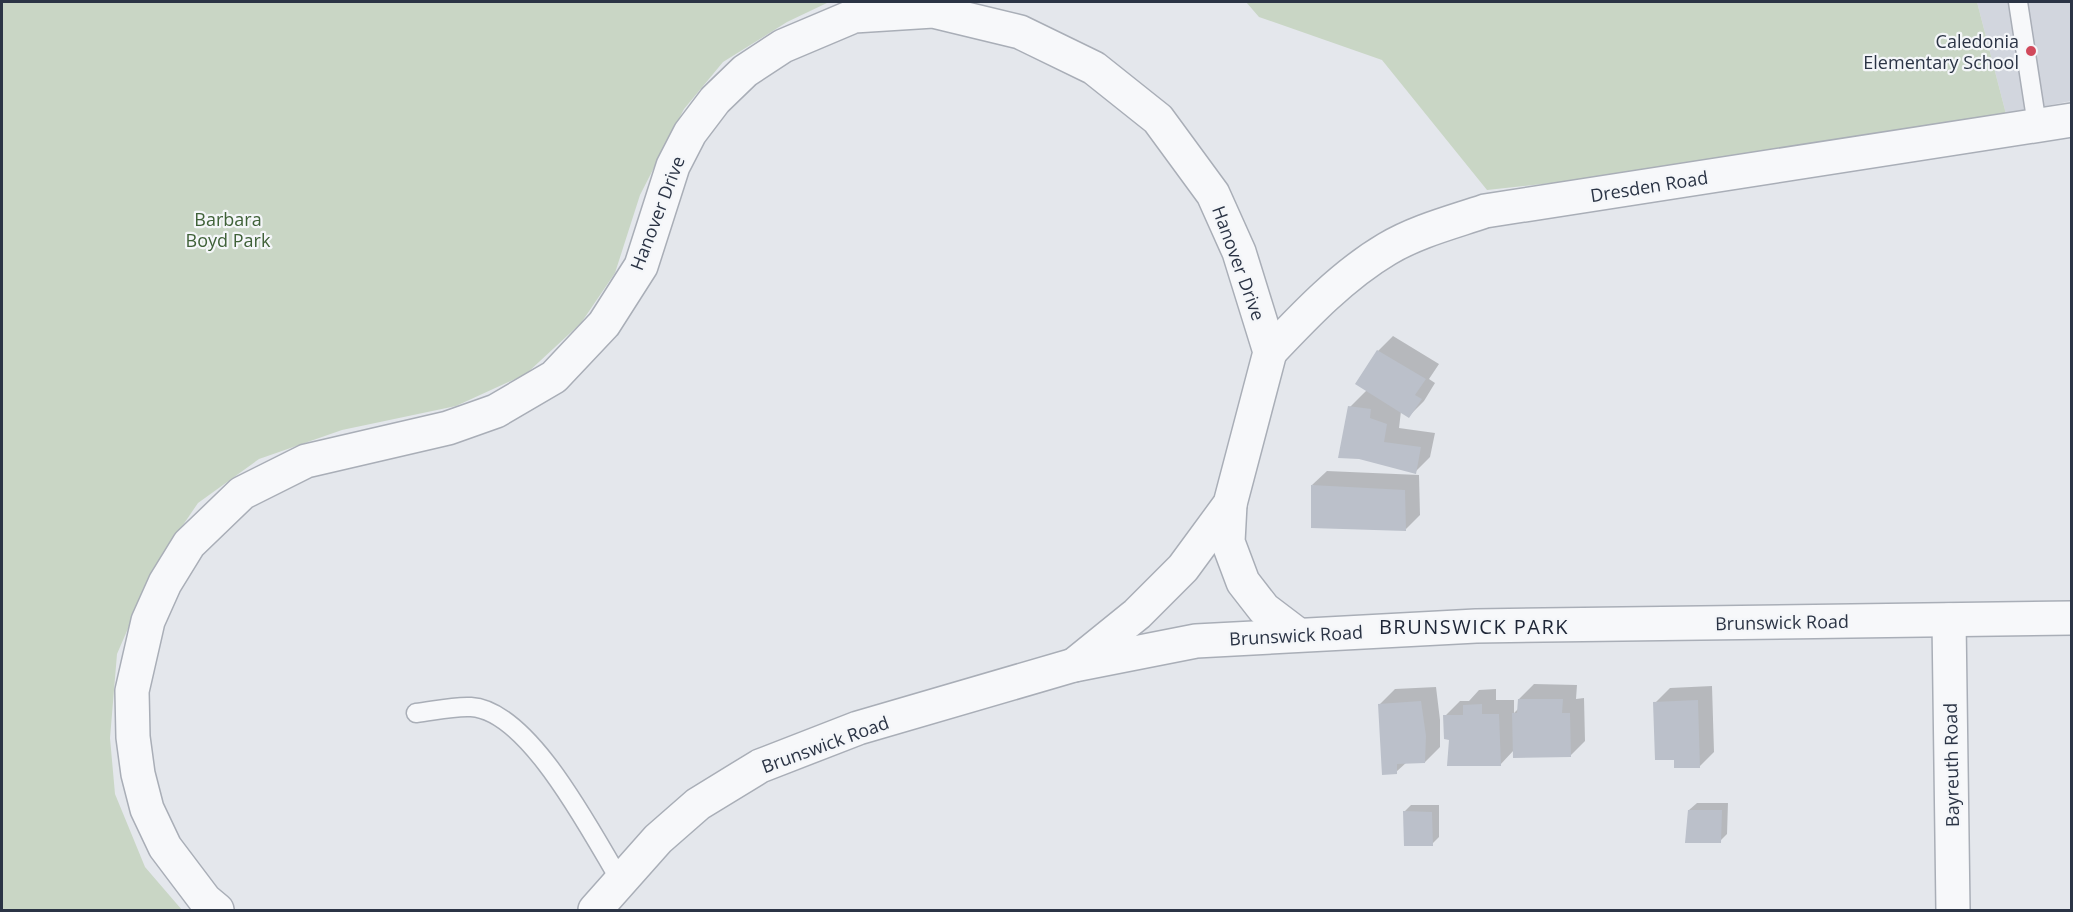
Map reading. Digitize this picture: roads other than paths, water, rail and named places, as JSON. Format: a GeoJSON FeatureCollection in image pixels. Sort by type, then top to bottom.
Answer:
{"type":"FeatureCollection","features":[{"type":"Feature","properties":{"kind":"street","name":"Hanover Drive"},"geometry":{"type":"LineString","coordinates":[[217,910],[205,900],[165,847],[144,797],[133,737],[132,692],[148,621],[165,583],[189,544],[242,493],[306,461],[448,428],[496,411],[554,377],[604,324],[641,266],[673,166],[690,133],[715,100],[738,78],[783,46],[854,16],[933,11],[1020,32],[1095,68],[1158,119],[1213,194],[1239,252],[1270,352]]}},
{"type":"Feature","properties":{"kind":"street","name":"Dresden Road"},"geometry":{"type":"LineString","coordinates":[[1270,352],[1312,308],[1387,249],[1428,230],[1485,211],[2072,120]]}},
{"type":"Feature","properties":{"kind":"street"},"geometry":{"type":"LineString","coordinates":[[1270,352],[1230,504],[1228,542],[1243,582],[1264,609],[1298,634]]}},
{"type":"Feature","properties":{"kind":"street"},"geometry":{"type":"LineString","coordinates":[[1074,665],[1137,614],[1183,568],[1230,504]]}},
{"type":"Feature","properties":{"kind":"street","name":"Brunswick Road"},"geometry":{"type":"LineString","coordinates":[[595,910],[658,839],[698,804],[760,766],[858,728],[1074,665],[1196,641],[1298,634],[1476,626],[2072,618]]}},
{"type":"Feature","properties":{"kind":"street","name":"Bayreuth Road"},"geometry":{"type":"LineString","coordinates":[[1949,620],[1953,910]]}},
{"type":"Feature","properties":{"kind":"lane"},"geometry":{"type":"LineString","coordinates":[[2018,2],[2037,125]]}},
{"type":"Feature","properties":{"kind":"lane"},"geometry":{"type":"LineString","coordinates":[[416,713],[472,707],[494,714],[504,721],[546,760],[620,880]]}},
{"type":"Feature","properties":{"kind":"place","name":"Caledonia Elementary School"},"geometry":{"type":"Point","coordinates":[2031,51]}},
{"type":"Feature","properties":{"kind":"district","name":"BRUNSWICK PARK"},"geometry":{"type":"Point","coordinates":[1474,626]}},
{"type":"Feature","properties":{"kind":"park label","name":"Barbara Boyd Park"},"geometry":{"type":"Point","coordinates":[228,229]}}]}
